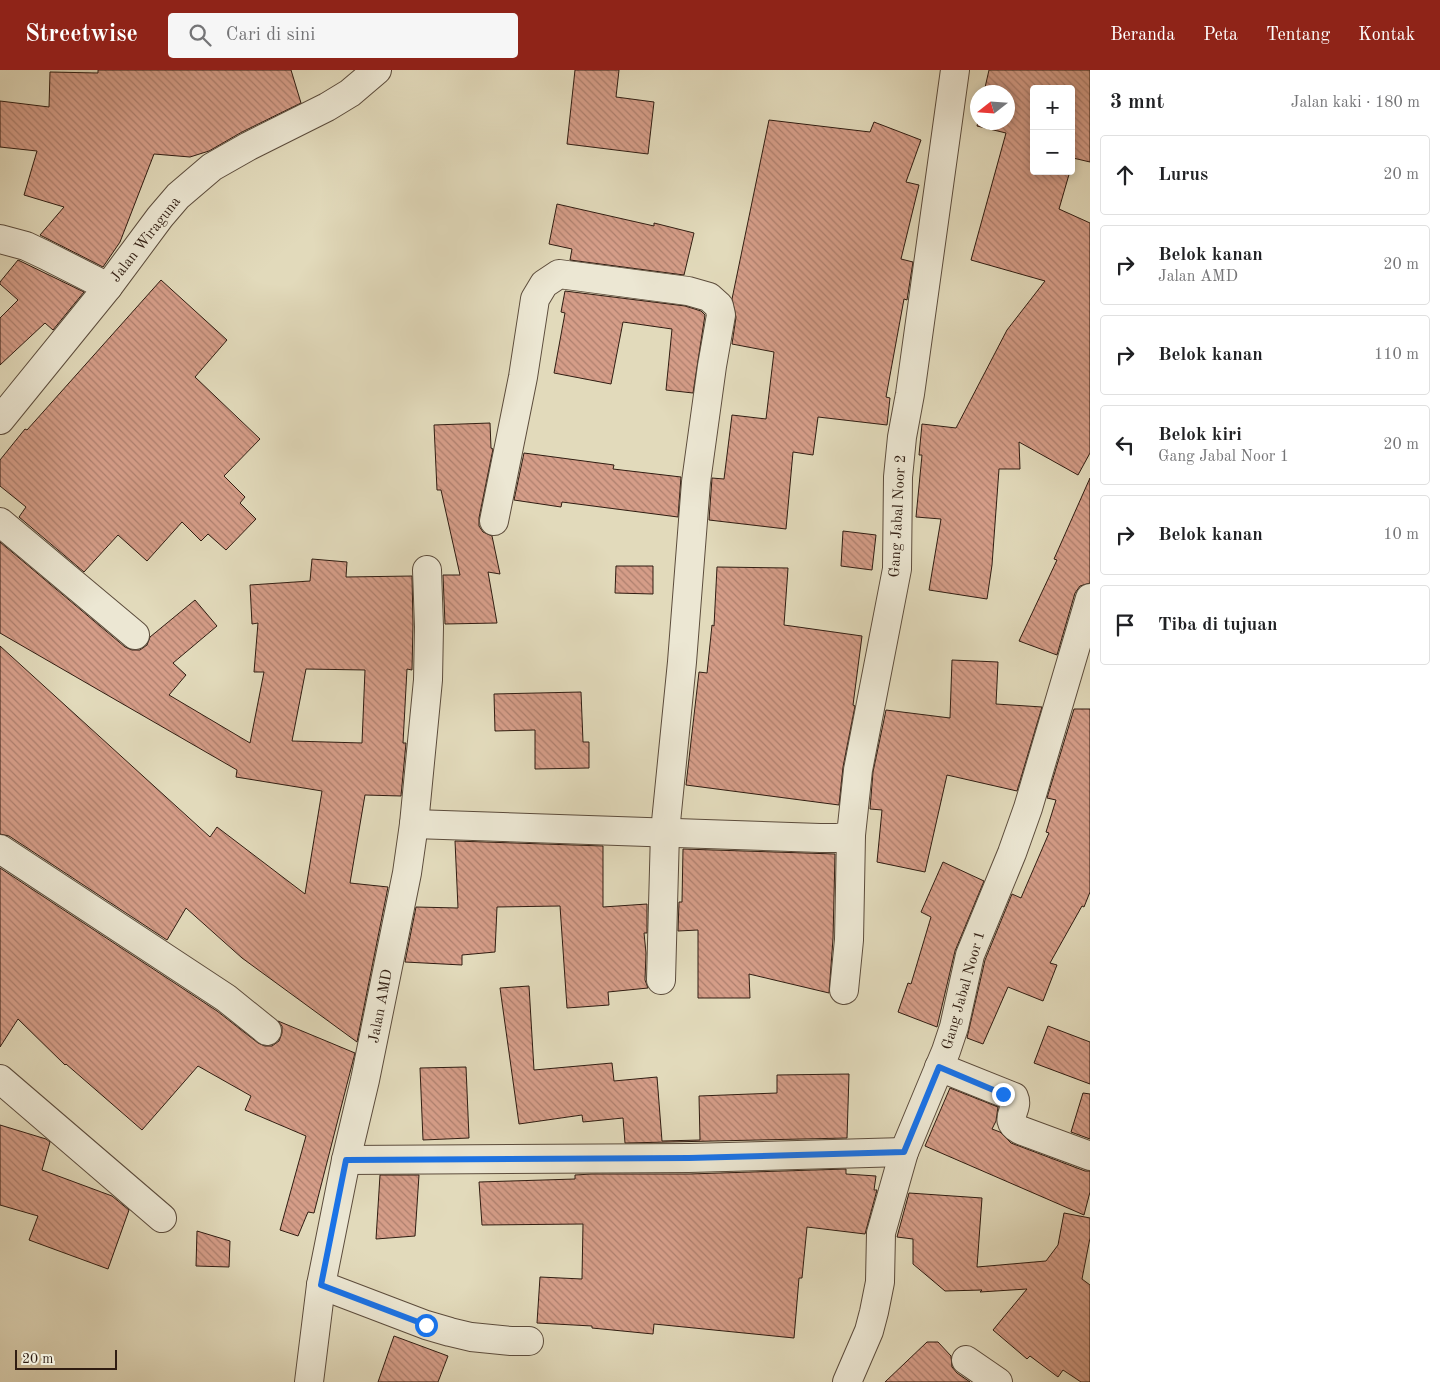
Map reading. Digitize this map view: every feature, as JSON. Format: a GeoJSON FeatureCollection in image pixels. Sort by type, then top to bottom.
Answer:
{"type":"FeatureCollection","features":[{"type":"Feature","properties":{"kind":"street","name":"Jalan Wiraguna"},"geometry":{"type":"LineString","coordinates":[[0,420],[108,287],[178,196],[198,178],[225,159],[327,107],[350,93],[377,70]]}},
{"type":"Feature","properties":{"kind":"street","name":"Gang Jabal Noor 2"},"geometry":{"type":"LineString","coordinates":[[844,990],[848,940],[851,835],[858,770],[897,569],[897,493],[902,437],[910,394],[955,70]]}},
{"type":"Feature","properties":{"kind":"street"},"geometry":{"type":"LineString","coordinates":[[0,238],[26,246],[108,287]]}},
{"type":"Feature","properties":{"kind":"street"},"geometry":{"type":"LineString","coordinates":[[494,521],[523,377],[536,300],[544,284],[559,274],[688,291],[709,297],[716,302],[721,315],[696,482],[682,662],[664,832],[661,980]]}},
{"type":"Feature","properties":{"kind":"street"},"geometry":{"type":"LineString","coordinates":[[0,522],[135,635]]}},
{"type":"Feature","properties":{"kind":"street","name":"Jalan AMD"},"geometry":{"type":"LineString","coordinates":[[309,1382],[321,1285],[407,874],[414,824],[426,696],[429,627],[427,570]]}},
{"type":"Feature","properties":{"kind":"street","name":"Gang Jabal Noor 1"},"geometry":{"type":"LineString","coordinates":[[847,1382],[862,1349],[874,1312],[880,1282],[881,1233],[904,1152],[954,1027],[970,955],[1012,853],[1028,808],[1090,598]]}},
{"type":"Feature","properties":{"kind":"street"},"geometry":{"type":"LineString","coordinates":[[414,824],[820,838],[838,838],[851,835]]}},
{"type":"Feature","properties":{"kind":"street"},"geometry":{"type":"LineString","coordinates":[[0,848],[226,998],[267,1031]]}},
{"type":"Feature","properties":{"kind":"street"},"geometry":{"type":"LineString","coordinates":[[939,1067],[1014,1097],[1015,1102],[1011,1118],[1014,1127],[1090,1156]]}},
{"type":"Feature","properties":{"kind":"street"},"geometry":{"type":"LineString","coordinates":[[0,1079],[162,1218]]}},
{"type":"Feature","properties":{"kind":"street"},"geometry":{"type":"LineString","coordinates":[[346,1160],[689,1158],[904,1152]]}},
{"type":"Feature","properties":{"kind":"street"},"geometry":{"type":"LineString","coordinates":[[321,1285],[426,1325],[450,1332],[471,1337],[529,1341]]}},
{"type":"Feature","properties":{"kind":"street"},"geometry":{"type":"LineString","coordinates":[[966,1360],[998,1382]]}},
{"type":"Feature","properties":{"kind":"building"},"geometry":{"type":"Polygon","coordinates":[[[98,70],[291,70],[301,103],[242,132],[209,151],[190,157],[154,154],[120,242],[103,267],[40,235],[64,207],[24,195],[37,151],[0,147],[0,101],[49,107],[50,72],[98,73],[98,70]]]}},
{"type":"Feature","properties":{"kind":"building"},"geometry":{"type":"Polygon","coordinates":[[[575,70],[619,70],[616,97],[654,102],[648,154],[567,144],[575,70]]]}},
{"type":"Feature","properties":{"kind":"building"},"geometry":{"type":"Polygon","coordinates":[[[989,70],[1090,70],[1090,162],[1075,158],[1075,85],[1030,85],[1030,175],[1069,175],[1059,209],[1090,223],[1090,453],[1078,475],[1019,442],[1020,469],[999,469],[992,565],[987,599],[929,590],[941,519],[916,517],[922,455],[919,455],[922,424],[956,428],[1007,330],[1045,281],[971,260],[1006,133],[994,130],[1015,130],[1015,85],[986,85],[989,70]]]}},
{"type":"Feature","properties":{"kind":"building"},"geometry":{"type":"Polygon","coordinates":[[[769,120],[870,132],[874,122],[921,140],[906,182],[919,185],[901,259],[913,262],[907,300],[904,299],[886,397],[890,398],[887,425],[818,417],[813,455],[793,452],[786,529],[709,520],[712,478],[724,479],[732,415],[766,419],[774,352],[732,344],[736,317],[732,299],[769,120]]]}},
{"type":"Feature","properties":{"kind":"building"},"geometry":{"type":"Polygon","coordinates":[[[557,204],[694,233],[684,275],[570,260],[572,249],[549,244],[557,204]]]}},
{"type":"Feature","properties":{"kind":"building"},"geometry":{"type":"Polygon","coordinates":[[[18,260],[84,292],[53,330],[45,323],[0,365],[0,318],[18,300],[0,282],[18,260]]]}},
{"type":"Feature","properties":{"kind":"building"},"geometry":{"type":"Polygon","coordinates":[[[161,280],[227,340],[195,377],[260,439],[224,476],[245,497],[240,503],[256,519],[226,550],[208,534],[201,541],[182,522],[147,561],[118,535],[84,572],[19,517],[26,507],[0,486],[0,460],[25,429],[27,430],[161,280]]]}},
{"type":"Feature","properties":{"kind":"building"},"geometry":{"type":"Polygon","coordinates":[[[565,291],[685,306],[701,311],[705,315],[693,393],[666,390],[672,329],[623,322],[611,384],[554,373],[565,313],[561,312],[565,291]]]}},
{"type":"Feature","properties":{"kind":"building"},"geometry":{"type":"Polygon","coordinates":[[[490,423],[491,448],[493,449],[479,526],[483,532],[492,536],[500,574],[488,572],[497,623],[445,624],[443,575],[460,575],[441,490],[437,490],[434,425],[490,423]]]}},
{"type":"Feature","properties":{"kind":"building"},"geometry":{"type":"Polygon","coordinates":[[[524,453],[614,465],[613,469],[681,477],[678,517],[562,502],[561,507],[514,500],[524,453]]]}},
{"type":"Feature","properties":{"kind":"building"},"geometry":{"type":"Polygon","coordinates":[[[1090,478],[1090,583],[1080,586],[1075,593],[1057,655],[1019,641],[1057,560],[1054,559],[1090,478]]]}},
{"type":"Feature","properties":{"kind":"building"},"geometry":{"type":"Polygon","coordinates":[[[843,531],[876,535],[872,570],[841,566],[843,531]]]}},
{"type":"Feature","properties":{"kind":"building"},"geometry":{"type":"Polygon","coordinates":[[[0,542],[125,647],[132,650],[140,650],[147,645],[150,637],[195,600],[217,626],[173,663],[186,675],[169,695],[250,743],[264,672],[254,672],[258,623],[252,624],[250,585],[310,581],[312,559],[347,562],[346,577],[412,576],[412,670],[407,669],[403,743],[406,743],[401,796],[365,795],[350,883],[388,887],[357,1042],[242,958],[186,908],[167,940],[9,836],[0,834],[0,646],[210,837],[217,827],[305,894],[322,791],[236,777],[237,770],[0,633],[0,542]],[[306,669],[292,741],[362,743],[365,670],[306,669]]]}},
{"type":"Feature","properties":{"kind":"building"},"geometry":{"type":"Polygon","coordinates":[[[616,566],[653,566],[653,594],[615,593],[616,566]]]}},
{"type":"Feature","properties":{"kind":"building"},"geometry":{"type":"Polygon","coordinates":[[[717,567],[788,568],[784,625],[862,636],[853,705],[855,706],[843,767],[839,805],[686,785],[699,672],[707,673],[712,625],[714,626],[717,567]]]}},
{"type":"Feature","properties":{"kind":"building"},"geometry":{"type":"Polygon","coordinates":[[[952,660],[998,662],[996,704],[1042,707],[1017,791],[947,775],[925,872],[877,862],[882,810],[870,809],[873,772],[886,710],[950,718],[952,660]]]}},
{"type":"Feature","properties":{"kind":"building"},"geometry":{"type":"Polygon","coordinates":[[[581,692],[583,742],[589,742],[589,768],[535,769],[535,730],[495,731],[494,694],[581,692]]]}},
{"type":"Feature","properties":{"kind":"building"},"geometry":{"type":"Polygon","coordinates":[[[1074,709],[1090,709],[1090,892],[1084,907],[1082,906],[1050,963],[1057,965],[1043,1001],[1008,987],[983,1044],[967,1038],[985,960],[1012,894],[1021,898],[1049,833],[1046,832],[1056,800],[1047,798],[1074,709]]]}},
{"type":"Feature","properties":{"kind":"building"},"geometry":{"type":"Polygon","coordinates":[[[455,841],[603,846],[603,907],[647,904],[647,933],[644,933],[646,953],[645,980],[648,988],[608,992],[609,1005],[567,1008],[560,906],[497,907],[495,952],[462,955],[462,965],[405,962],[416,907],[458,908],[455,841]]]}},
{"type":"Feature","properties":{"kind":"building"},"geometry":{"type":"Polygon","coordinates":[[[683,849],[835,854],[833,939],[829,993],[749,974],[750,998],[698,998],[698,930],[678,931],[679,902],[682,902],[683,849]]]}},
{"type":"Feature","properties":{"kind":"building"},"geometry":{"type":"Polygon","coordinates":[[[943,862],[984,881],[955,951],[937,1027],[898,1012],[908,983],[911,984],[931,917],[921,912],[943,862]]]}},
{"type":"Feature","properties":{"kind":"building"},"geometry":{"type":"Polygon","coordinates":[[[0,868],[217,1011],[258,1043],[272,1046],[279,1041],[282,1026],[278,1021],[355,1053],[314,1213],[308,1212],[298,1236],[280,1230],[306,1136],[245,1110],[251,1096],[198,1066],[142,1130],[65,1065],[18,1019],[0,1047],[0,868]]]}},
{"type":"Feature","properties":{"kind":"building"},"geometry":{"type":"Polygon","coordinates":[[[529,986],[534,1070],[612,1063],[614,1081],[657,1077],[662,1141],[700,1140],[699,1096],[777,1093],[777,1075],[849,1074],[847,1138],[625,1143],[623,1118],[583,1122],[582,1115],[519,1124],[500,988],[529,986]]]}},
{"type":"Feature","properties":{"kind":"building"},"geometry":{"type":"Polygon","coordinates":[[[1048,1026],[1090,1042],[1090,1084],[1034,1063],[1048,1026]]]}},
{"type":"Feature","properties":{"kind":"building"},"geometry":{"type":"Polygon","coordinates":[[[466,1067],[469,1138],[423,1140],[420,1068],[466,1067]]]}},
{"type":"Feature","properties":{"kind":"building"},"geometry":{"type":"Polygon","coordinates":[[[950,1088],[998,1107],[996,1121],[992,1129],[1000,1132],[1011,1143],[1085,1171],[1090,1171],[1090,1192],[1084,1215],[925,1146],[950,1088]]]}},
{"type":"Feature","properties":{"kind":"building"},"geometry":{"type":"Polygon","coordinates":[[[1083,1093],[1090,1094],[1090,1139],[1071,1132],[1083,1093]]]}},
{"type":"Feature","properties":{"kind":"building"},"geometry":{"type":"Polygon","coordinates":[[[0,1125],[46,1139],[50,1142],[42,1170],[112,1196],[129,1210],[108,1269],[29,1240],[38,1216],[0,1205],[0,1125]]]}},
{"type":"Feature","properties":{"kind":"building"},"geometry":{"type":"Polygon","coordinates":[[[846,1169],[846,1174],[876,1176],[874,1190],[877,1190],[865,1234],[807,1227],[802,1278],[799,1278],[794,1338],[654,1324],[653,1334],[592,1328],[592,1326],[537,1323],[540,1277],[582,1279],[583,1224],[482,1225],[479,1182],[575,1179],[575,1175],[592,1174],[689,1174],[846,1169]]]}},
{"type":"Feature","properties":{"kind":"building"},"geometry":{"type":"Polygon","coordinates":[[[380,1175],[419,1175],[415,1236],[376,1239],[380,1175]]]}},
{"type":"Feature","properties":{"kind":"building"},"geometry":{"type":"Polygon","coordinates":[[[909,1193],[982,1198],[977,1267],[1046,1261],[1058,1245],[1064,1213],[1090,1218],[1090,1238],[1082,1279],[1090,1285],[1090,1382],[1081,1382],[1063,1370],[1058,1377],[1030,1356],[1027,1359],[993,1330],[1027,1289],[980,1292],[982,1290],[945,1291],[913,1264],[913,1239],[897,1237],[909,1193]]]}},
{"type":"Feature","properties":{"kind":"building"},"geometry":{"type":"Polygon","coordinates":[[[197,1231],[230,1241],[229,1267],[196,1266],[197,1231]]]}},
{"type":"Feature","properties":{"kind":"building"},"geometry":{"type":"Polygon","coordinates":[[[394,1336],[448,1356],[438,1382],[378,1382],[394,1336]]]}},
{"type":"Feature","properties":{"kind":"building"},"geometry":{"type":"Polygon","coordinates":[[[927,1342],[938,1342],[951,1356],[952,1367],[970,1382],[885,1382],[927,1342]]]}},
{"type":"Feature","properties":{"kind":"route"},"geometry":{"type":"LineString","coordinates":[[426,1325],[321,1285],[346,1160],[689,1158],[904,1152],[939,1067],[1003,1094]]}}]}
